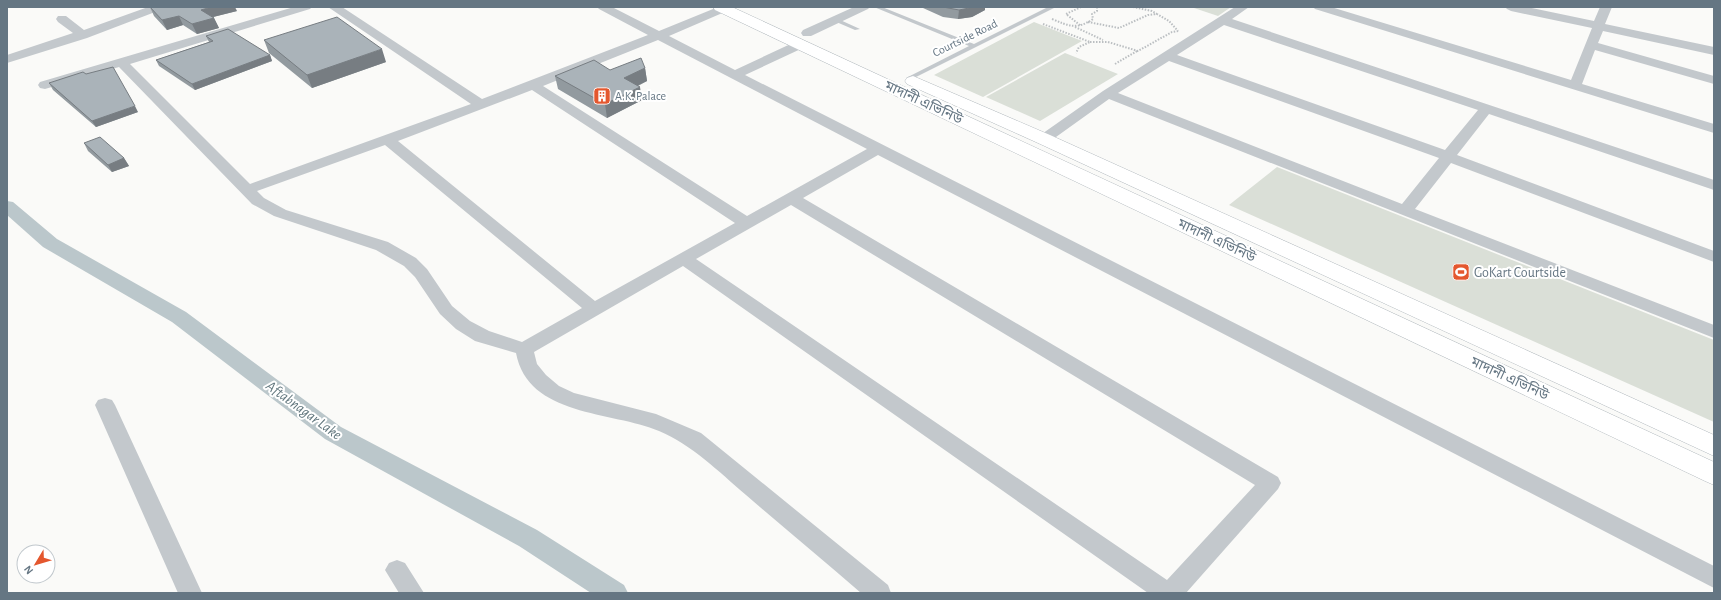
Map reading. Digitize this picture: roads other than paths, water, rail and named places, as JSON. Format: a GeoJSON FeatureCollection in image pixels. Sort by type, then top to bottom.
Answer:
{"type":"FeatureCollection","features":[{"type":"Feature","properties":{"kind":"main road","name":"মাদানী এভিনিউ"},"geometry":{"type":"LineString","coordinates":[[750,7],[804,39]]}},
{"type":"Feature","properties":{"kind":"main road","name":"মাদানী এভিনিউ"},"geometry":{"type":"LineString","coordinates":[[722,8],[804,39],[901,83],[1044,138],[1714,446]]}},
{"type":"Feature","properties":{"kind":"main road","name":"মাদানী এভিনিউ"},"geometry":{"type":"LineString","coordinates":[[901,83],[1028,152],[1714,474]]}},
{"type":"Feature","properties":{"kind":"main road"},"geometry":{"type":"LineString","coordinates":[[1028,152],[1044,138]]}},
{"type":"Feature","properties":{"kind":"street"},"geometry":{"type":"LineString","coordinates":[[7,59],[83,35],[159,7]]}},
{"type":"Feature","properties":{"kind":"street"},"geometry":{"type":"LineString","coordinates":[[45,85],[306,7]]}},
{"type":"Feature","properties":{"kind":"street"},"geometry":{"type":"LineString","coordinates":[[334,7],[480,104]]}},
{"type":"Feature","properties":{"kind":"street"},"geometry":{"type":"LineString","coordinates":[[603,7],[1714,578]]}},
{"type":"Feature","properties":{"kind":"street"},"geometry":{"type":"LineString","coordinates":[[734,75],[804,39],[836,20],[864,7]]}},
{"type":"Feature","properties":{"kind":"street"},"geometry":{"type":"LineString","coordinates":[[1044,138],[1108,94],[1243,7]]}},
{"type":"Feature","properties":{"kind":"street"},"geometry":{"type":"LineString","coordinates":[[1319,7],[1714,130]]}},
{"type":"Feature","properties":{"kind":"street"},"geometry":{"type":"LineString","coordinates":[[1511,7],[1714,51]]}},
{"type":"Feature","properties":{"kind":"street"},"geometry":{"type":"LineString","coordinates":[[1575,86],[1606,7]]}},
{"type":"Feature","properties":{"kind":"street"},"geometry":{"type":"LineString","coordinates":[[246,190],[388,140],[533,85],[659,36],[722,8]]}},
{"type":"Feature","properties":{"kind":"street"},"geometry":{"type":"LineString","coordinates":[[62,19],[83,35]]}},
{"type":"Feature","properties":{"kind":"street"},"geometry":{"type":"LineString","coordinates":[[1222,20],[1714,185]]}},
{"type":"Feature","properties":{"kind":"street"},"geometry":{"type":"LineString","coordinates":[[1592,45],[1714,80]]}},
{"type":"Feature","properties":{"kind":"street"},"geometry":{"type":"LineString","coordinates":[[1168,56],[1447,156],[1714,257]]}},
{"type":"Feature","properties":{"kind":"street"},"geometry":{"type":"LineString","coordinates":[[122,63],[258,201],[280,213],[382,246],[410,262],[421,273],[446,310],[464,325],[482,336],[524,349],[878,149]]}},
{"type":"Feature","properties":{"kind":"street"},"geometry":{"type":"LineString","coordinates":[[533,85],[747,223]]}},
{"type":"Feature","properties":{"kind":"street"},"geometry":{"type":"LineString","coordinates":[[1108,94],[1714,332]]}},
{"type":"Feature","properties":{"kind":"street"},"geometry":{"type":"LineString","coordinates":[[1405,211],[1447,156],[1486,109]]}},
{"type":"Feature","properties":{"kind":"street"},"geometry":{"type":"LineString","coordinates":[[388,140],[594,310]]}},
{"type":"Feature","properties":{"kind":"street"},"geometry":{"type":"LineString","coordinates":[[791,198],[1270,484],[1171,593]]}},
{"type":"Feature","properties":{"kind":"street"},"geometry":{"type":"LineString","coordinates":[[684,259],[1167,593]]}},
{"type":"Feature","properties":{"kind":"street"},"geometry":{"type":"LineString","coordinates":[[524,349],[528,366],[540,381],[560,395],[587,405],[654,420],[672,426],[694,439],[879,593]]}},
{"type":"Feature","properties":{"kind":"street"},"geometry":{"type":"LineString","coordinates":[[105,405],[190,593]]}},
{"type":"Feature","properties":{"kind":"street"},"geometry":{"type":"LineString","coordinates":[[397,570],[412,593]]}},
{"type":"Feature","properties":{"kind":"lane"},"geometry":{"type":"LineString","coordinates":[[877,7],[974,46]]}},
{"type":"Feature","properties":{"kind":"lane","name":"Courtside Road"},"geometry":{"type":"LineString","coordinates":[[901,83],[1053,7]]}},
{"type":"Feature","properties":{"kind":"lane"},"geometry":{"type":"LineString","coordinates":[[836,20],[857,29]]}},
{"type":"Feature","properties":{"kind":"waterway","name":"Aftabnagar Lake"},"geometry":{"type":"LineString","coordinates":[[7,206],[50,243],[179,317],[333,433],[528,538],[614,593]]}},
{"type":"Feature","properties":{"kind":"place","name":"A.K. Palace"},"geometry":{"type":"Point","coordinates":[602,96]}},
{"type":"Feature","properties":{"kind":"place","name":"GoKart Courtside"},"geometry":{"type":"Point","coordinates":[1461,272]}}]}
